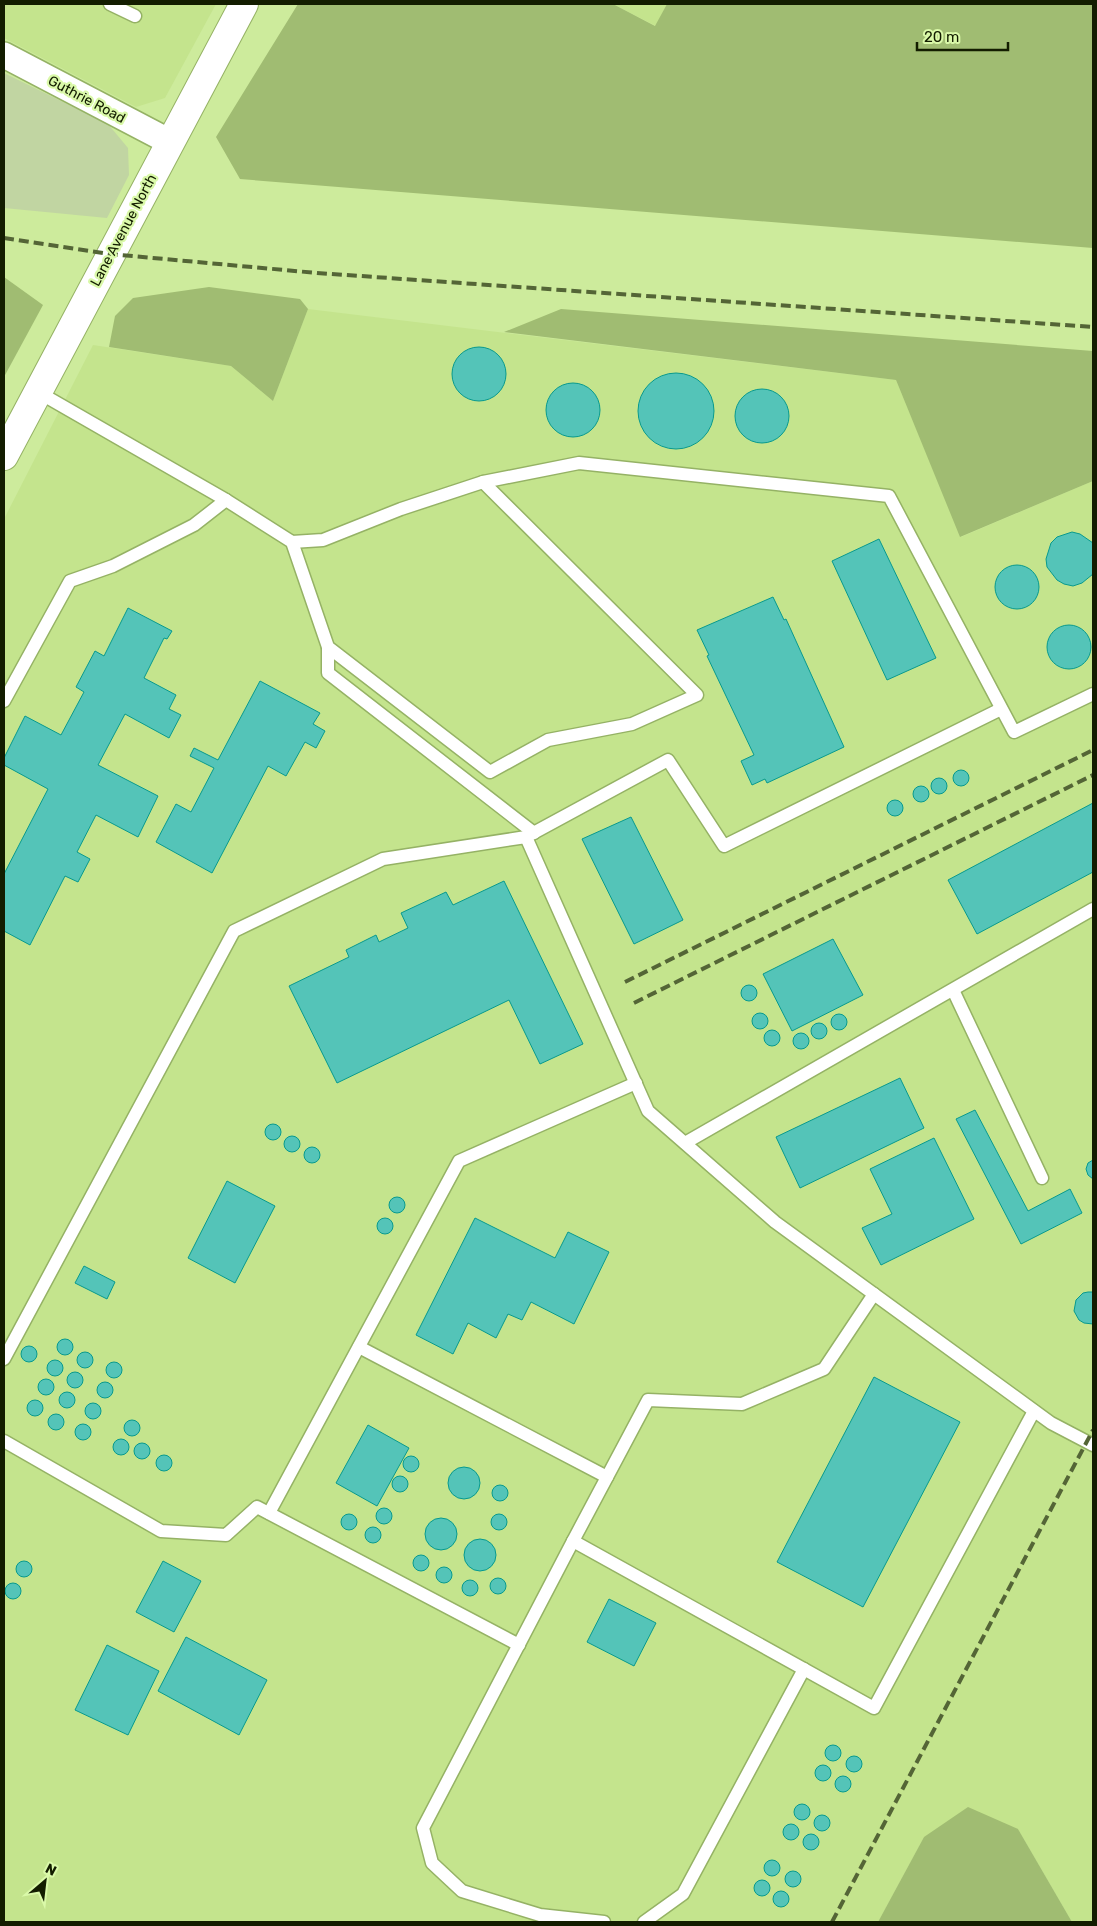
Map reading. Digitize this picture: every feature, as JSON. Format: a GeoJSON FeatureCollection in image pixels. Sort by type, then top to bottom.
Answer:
{"type":"FeatureCollection","features":[{"type":"Feature","properties":{"kind":"main road","name":"Lane Avenue North"},"geometry":{"type":"LineString","coordinates":[[4,456],[244,4]]}},
{"type":"Feature","properties":{"kind":"street","name":"Guthrie Road"},"geometry":{"type":"LineString","coordinates":[[4,55],[170,142]]}},
{"type":"Feature","properties":{"kind":"lane"},"geometry":{"type":"LineString","coordinates":[[110,4],[135,16]]}},
{"type":"Feature","properties":{"kind":"lane"},"geometry":{"type":"LineString","coordinates":[[38,392],[226,500],[292,542],[323,540],[401,509],[483,482],[579,463],[889,496],[1014,732],[1093,694]]}},
{"type":"Feature","properties":{"kind":"lane"},"geometry":{"type":"LineString","coordinates":[[328,647],[490,772],[548,740],[632,724],[697,695],[483,482]]}},
{"type":"Feature","properties":{"kind":"lane"},"geometry":{"type":"LineString","coordinates":[[4,702],[70,581],[113,566],[194,525],[226,500]]}},
{"type":"Feature","properties":{"kind":"lane"},"geometry":{"type":"LineString","coordinates":[[292,542],[328,647],[328,673],[530,835],[648,1111],[775,1222],[1051,1423],[1093,1445]]}},
{"type":"Feature","properties":{"kind":"lane"},"geometry":{"type":"LineString","coordinates":[[4,1359],[234,932],[383,859],[530,835],[668,760],[724,846],[1001,709]]}},
{"type":"Feature","properties":{"kind":"lane"},"geometry":{"type":"LineString","coordinates":[[685,1143],[1093,909]]}},
{"type":"Feature","properties":{"kind":"lane"},"geometry":{"type":"LineString","coordinates":[[953,990],[1042,1178]]}},
{"type":"Feature","properties":{"kind":"lane"},"geometry":{"type":"LineString","coordinates":[[270,1512],[459,1161],[636,1083]]}},
{"type":"Feature","properties":{"kind":"lane"},"geometry":{"type":"LineString","coordinates":[[604,1922],[540,1915],[462,1891],[432,1863],[423,1828],[648,1400],[742,1404],[824,1369],[874,1294]]}},
{"type":"Feature","properties":{"kind":"lane"},"geometry":{"type":"LineString","coordinates":[[359,1347],[607,1477]]}},
{"type":"Feature","properties":{"kind":"lane"},"geometry":{"type":"LineString","coordinates":[[573,1541],[874,1708],[1034,1410]]}},
{"type":"Feature","properties":{"kind":"lane"},"geometry":{"type":"LineString","coordinates":[[4,1441],[161,1531],[226,1535],[257,1507],[270,1512],[519,1645]]}},
{"type":"Feature","properties":{"kind":"lane"},"geometry":{"type":"LineString","coordinates":[[644,1922],[684,1894],[804,1669]]}},
{"type":"Feature","properties":{"kind":"shaded area"},"geometry":{"type":"Polygon","coordinates":[[[4,4],[216,4],[165,98],[136,107],[4,38],[4,4]]]}},
{"type":"Feature","properties":{"kind":"shaded area"},"geometry":{"type":"Polygon","coordinates":[[[298,4],[613,4],[655,26],[667,4],[1093,4],[1093,248],[240,179],[216,137],[298,4]]]}},
{"type":"Feature","properties":{"kind":"shaded area"},"geometry":{"type":"Polygon","coordinates":[[[613,4],[667,4],[656,26],[613,4]]]}},
{"type":"Feature","properties":{"kind":"shaded area"},"geometry":{"type":"Polygon","coordinates":[[[4,73],[108,124],[128,148],[129,175],[107,218],[4,208],[4,73]]]}},
{"type":"Feature","properties":{"kind":"shaded area"},"geometry":{"type":"Polygon","coordinates":[[[4,277],[43,305],[4,377],[4,277]]]}},
{"type":"Feature","properties":{"kind":"shaded area"},"geometry":{"type":"Polygon","coordinates":[[[209,287],[300,299],[308,309],[273,401],[231,366],[109,347],[115,316],[133,298],[209,287]]]}},
{"type":"Feature","properties":{"kind":"shaded area"},"geometry":{"type":"Polygon","coordinates":[[[308,309],[896,380],[961,537],[1093,481],[1093,1922],[1072,1922],[1018,1829],[924,1837],[878,1922],[4,1922],[4,519],[93,345],[231,366],[273,401],[308,309]]]}},
{"type":"Feature","properties":{"kind":"shaded area"},"geometry":{"type":"Polygon","coordinates":[[[561,309],[1093,351],[1093,481],[960,537],[896,380],[504,332],[561,309]]]}},
{"type":"Feature","properties":{"kind":"shaded area"},"geometry":{"type":"Polygon","coordinates":[[[968,1807],[1018,1829],[1072,1922],[878,1922],[924,1837],[968,1807]]]}},
{"type":"Feature","properties":{"kind":"building"},"geometry":{"type":"Polygon","coordinates":[[[474,347],[484,347],[494,351],[502,359],[506,374],[502,389],[494,397],[484,401],[474,401],[464,397],[456,389],[452,379],[452,369],[456,359],[464,351],[474,347]]]}},
{"type":"Feature","properties":{"kind":"building"},"geometry":{"type":"Polygon","coordinates":[[[669,373],[683,373],[697,379],[708,390],[714,404],[711,426],[703,438],[683,449],[669,449],[655,443],[644,432],[638,418],[638,404],[644,390],[655,379],[669,373]]]}},
{"type":"Feature","properties":{"kind":"building"},"geometry":{"type":"Polygon","coordinates":[[[568,383],[578,383],[588,387],[596,395],[600,410],[596,425],[588,433],[578,437],[568,437],[558,433],[550,425],[546,415],[546,405],[550,395],[558,387],[568,383]]]}},
{"type":"Feature","properties":{"kind":"building"},"geometry":{"type":"Polygon","coordinates":[[[757,389],[767,389],[777,393],[785,401],[789,416],[785,431],[777,439],[767,443],[757,443],[747,439],[739,431],[735,421],[735,411],[739,401],[747,393],[757,389]]]}},
{"type":"Feature","properties":{"kind":"building"},"geometry":{"type":"Polygon","coordinates":[[[1072,532],[1080,534],[1093,543],[1093,574],[1082,583],[1073,586],[1057,580],[1047,567],[1046,559],[1051,543],[1057,537],[1072,532]]]}},
{"type":"Feature","properties":{"kind":"building"},"geometry":{"type":"Polygon","coordinates":[[[879,539],[936,658],[887,680],[832,561],[879,539]]]}},
{"type":"Feature","properties":{"kind":"building"},"geometry":{"type":"Polygon","coordinates":[[[1017,565],[1029,569],[1035,575],[1039,587],[1035,599],[1029,605],[1017,609],[1005,605],[999,599],[995,587],[999,575],[1005,569],[1017,565]]]}},
{"type":"Feature","properties":{"kind":"building"},"geometry":{"type":"Polygon","coordinates":[[[773,597],[784,620],[786,619],[844,747],[767,783],[765,779],[752,785],[741,761],[754,755],[707,656],[709,655],[697,630],[773,597]]]}},
{"type":"Feature","properties":{"kind":"building"},"geometry":{"type":"Polygon","coordinates":[[[128,608],[172,631],[167,639],[164,638],[144,678],[176,695],[169,709],[181,715],[169,738],[125,714],[98,765],[158,796],[138,837],[96,815],[77,852],[90,859],[78,882],[65,876],[30,945],[4,931],[4,874],[48,789],[4,765],[4,758],[25,716],[61,735],[84,692],[76,687],[95,651],[104,656],[128,608]]]}},
{"type":"Feature","properties":{"kind":"building"},"geometry":{"type":"Polygon","coordinates":[[[1069,625],[1081,629],[1087,635],[1091,647],[1087,659],[1081,665],[1069,669],[1057,665],[1051,659],[1047,647],[1051,635],[1057,629],[1069,625]]]}},
{"type":"Feature","properties":{"kind":"building"},"geometry":{"type":"Polygon","coordinates":[[[260,681],[320,713],[313,724],[325,731],[316,748],[305,742],[286,776],[268,766],[212,873],[156,842],[176,804],[191,812],[214,768],[190,756],[194,748],[218,760],[260,681]]]}},
{"type":"Feature","properties":{"kind":"building"},"geometry":{"type":"Polygon","coordinates":[[[958,770],[964,770],[969,775],[967,784],[958,786],[953,781],[953,775],[958,770]]]}},
{"type":"Feature","properties":{"kind":"building"},"geometry":{"type":"Polygon","coordinates":[[[936,778],[942,778],[947,783],[945,792],[936,794],[931,789],[931,783],[936,778]]]}},
{"type":"Feature","properties":{"kind":"building"},"geometry":{"type":"Polygon","coordinates":[[[918,786],[924,786],[929,791],[927,800],[918,802],[913,797],[913,791],[918,786]]]}},
{"type":"Feature","properties":{"kind":"building"},"geometry":{"type":"Polygon","coordinates":[[[892,800],[898,800],[903,805],[901,814],[892,816],[887,811],[887,805],[892,800]]]}},
{"type":"Feature","properties":{"kind":"building"},"geometry":{"type":"Polygon","coordinates":[[[1093,803],[1093,872],[977,934],[948,880],[1093,803]]]}},
{"type":"Feature","properties":{"kind":"building"},"geometry":{"type":"Polygon","coordinates":[[[631,817],[683,920],[634,944],[582,839],[631,817]]]}},
{"type":"Feature","properties":{"kind":"building"},"geometry":{"type":"Polygon","coordinates":[[[504,881],[583,1044],[540,1064],[509,1000],[337,1083],[289,986],[349,957],[346,950],[376,935],[379,942],[408,928],[401,913],[446,892],[453,905],[504,881]]]}},
{"type":"Feature","properties":{"kind":"building"},"geometry":{"type":"Polygon","coordinates":[[[833,939],[863,995],[792,1031],[763,974],[833,939]]]}},
{"type":"Feature","properties":{"kind":"building"},"geometry":{"type":"Polygon","coordinates":[[[746,985],[752,985],[757,990],[755,999],[746,1001],[741,996],[741,990],[746,985]]]}},
{"type":"Feature","properties":{"kind":"building"},"geometry":{"type":"Polygon","coordinates":[[[757,1013],[763,1013],[768,1018],[766,1027],[757,1029],[752,1024],[752,1018],[757,1013]]]}},
{"type":"Feature","properties":{"kind":"building"},"geometry":{"type":"Polygon","coordinates":[[[836,1014],[842,1014],[847,1019],[845,1028],[836,1030],[831,1025],[831,1019],[836,1014]]]}},
{"type":"Feature","properties":{"kind":"building"},"geometry":{"type":"Polygon","coordinates":[[[816,1023],[822,1023],[827,1028],[825,1037],[816,1039],[811,1034],[811,1028],[816,1023]]]}},
{"type":"Feature","properties":{"kind":"building"},"geometry":{"type":"Polygon","coordinates":[[[769,1030],[775,1030],[780,1035],[778,1044],[769,1046],[764,1041],[764,1035],[769,1030]]]}},
{"type":"Feature","properties":{"kind":"building"},"geometry":{"type":"Polygon","coordinates":[[[798,1033],[804,1033],[809,1038],[807,1047],[798,1049],[793,1044],[793,1038],[798,1033]]]}},
{"type":"Feature","properties":{"kind":"building"},"geometry":{"type":"Polygon","coordinates":[[[900,1078],[924,1128],[800,1188],[776,1137],[900,1078]]]}},
{"type":"Feature","properties":{"kind":"building"},"geometry":{"type":"Polygon","coordinates":[[[975,1110],[1028,1211],[1070,1189],[1082,1213],[1021,1244],[956,1119],[975,1110]]]}},
{"type":"Feature","properties":{"kind":"building"},"geometry":{"type":"Polygon","coordinates":[[[270,1124],[276,1124],[281,1129],[279,1138],[270,1140],[265,1135],[265,1129],[270,1124]]]}},
{"type":"Feature","properties":{"kind":"building"},"geometry":{"type":"Polygon","coordinates":[[[289,1136],[295,1136],[300,1141],[298,1150],[289,1152],[284,1147],[284,1141],[289,1136]]]}},
{"type":"Feature","properties":{"kind":"building"},"geometry":{"type":"Polygon","coordinates":[[[934,1138],[974,1219],[881,1265],[862,1228],[892,1214],[870,1169],[934,1138]]]}},
{"type":"Feature","properties":{"kind":"building"},"geometry":{"type":"Polygon","coordinates":[[[309,1147],[315,1147],[320,1152],[318,1161],[309,1163],[304,1158],[304,1152],[309,1147]]]}},
{"type":"Feature","properties":{"kind":"building"},"geometry":{"type":"Polygon","coordinates":[[[1093,1160],[1093,1179],[1088,1175],[1086,1169],[1088,1163],[1093,1160]]]}},
{"type":"Feature","properties":{"kind":"building"},"geometry":{"type":"Polygon","coordinates":[[[227,1181],[275,1206],[235,1283],[188,1258],[227,1181]]]}},
{"type":"Feature","properties":{"kind":"building"},"geometry":{"type":"Polygon","coordinates":[[[394,1197],[400,1197],[405,1202],[403,1211],[394,1213],[389,1208],[389,1202],[394,1197]]]}},
{"type":"Feature","properties":{"kind":"building"},"geometry":{"type":"Polygon","coordinates":[[[382,1218],[388,1218],[393,1223],[391,1232],[382,1234],[377,1229],[377,1223],[382,1218]]]}},
{"type":"Feature","properties":{"kind":"building"},"geometry":{"type":"Polygon","coordinates":[[[475,1218],[555,1258],[568,1232],[609,1252],[574,1324],[531,1302],[522,1320],[508,1314],[496,1338],[468,1323],[453,1354],[416,1335],[475,1218]]]}},
{"type":"Feature","properties":{"kind":"building"},"geometry":{"type":"Polygon","coordinates":[[[84,1266],[115,1282],[107,1299],[75,1283],[84,1266]]]}},
{"type":"Feature","properties":{"kind":"building"},"geometry":{"type":"Polygon","coordinates":[[[1093,1292],[1093,1324],[1084,1323],[1079,1320],[1074,1311],[1076,1300],[1083,1293],[1093,1292]]]}},
{"type":"Feature","properties":{"kind":"building"},"geometry":{"type":"Polygon","coordinates":[[[62,1339],[68,1339],[73,1344],[71,1353],[62,1355],[57,1350],[57,1344],[62,1339]]]}},
{"type":"Feature","properties":{"kind":"building"},"geometry":{"type":"Polygon","coordinates":[[[26,1346],[32,1346],[37,1351],[35,1360],[26,1362],[21,1357],[21,1351],[26,1346]]]}},
{"type":"Feature","properties":{"kind":"building"},"geometry":{"type":"Polygon","coordinates":[[[82,1352],[88,1352],[93,1357],[91,1366],[82,1368],[77,1363],[77,1357],[82,1352]]]}},
{"type":"Feature","properties":{"kind":"building"},"geometry":{"type":"Polygon","coordinates":[[[52,1360],[58,1360],[63,1365],[61,1374],[52,1376],[47,1371],[47,1365],[52,1360]]]}},
{"type":"Feature","properties":{"kind":"building"},"geometry":{"type":"Polygon","coordinates":[[[111,1362],[117,1362],[122,1367],[120,1376],[111,1378],[106,1373],[106,1367],[111,1362]]]}},
{"type":"Feature","properties":{"kind":"building"},"geometry":{"type":"Polygon","coordinates":[[[72,1372],[78,1372],[83,1377],[81,1386],[72,1388],[67,1383],[67,1377],[72,1372]]]}},
{"type":"Feature","properties":{"kind":"building"},"geometry":{"type":"Polygon","coordinates":[[[874,1377],[960,1422],[863,1607],[777,1562],[874,1377]]]}},
{"type":"Feature","properties":{"kind":"building"},"geometry":{"type":"Polygon","coordinates":[[[43,1379],[49,1379],[54,1384],[52,1393],[43,1395],[38,1390],[38,1384],[43,1379]]]}},
{"type":"Feature","properties":{"kind":"building"},"geometry":{"type":"Polygon","coordinates":[[[102,1382],[108,1382],[113,1387],[111,1396],[102,1398],[97,1393],[97,1387],[102,1382]]]}},
{"type":"Feature","properties":{"kind":"building"},"geometry":{"type":"Polygon","coordinates":[[[64,1392],[70,1392],[75,1397],[73,1406],[64,1408],[59,1403],[59,1397],[64,1392]]]}},
{"type":"Feature","properties":{"kind":"building"},"geometry":{"type":"Polygon","coordinates":[[[32,1400],[38,1400],[43,1405],[41,1414],[32,1416],[27,1411],[27,1405],[32,1400]]]}},
{"type":"Feature","properties":{"kind":"building"},"geometry":{"type":"Polygon","coordinates":[[[90,1403],[96,1403],[101,1408],[99,1417],[90,1419],[85,1414],[85,1408],[90,1403]]]}},
{"type":"Feature","properties":{"kind":"building"},"geometry":{"type":"Polygon","coordinates":[[[53,1414],[59,1414],[64,1419],[62,1428],[53,1430],[48,1425],[48,1419],[53,1414]]]}},
{"type":"Feature","properties":{"kind":"building"},"geometry":{"type":"Polygon","coordinates":[[[129,1420],[135,1420],[140,1425],[138,1434],[129,1436],[124,1431],[124,1425],[129,1420]]]}},
{"type":"Feature","properties":{"kind":"building"},"geometry":{"type":"Polygon","coordinates":[[[80,1424],[86,1424],[91,1429],[89,1438],[80,1440],[75,1435],[75,1429],[80,1424]]]}},
{"type":"Feature","properties":{"kind":"building"},"geometry":{"type":"Polygon","coordinates":[[[368,1425],[409,1448],[377,1506],[336,1483],[368,1425]]]}},
{"type":"Feature","properties":{"kind":"building"},"geometry":{"type":"Polygon","coordinates":[[[118,1439],[124,1439],[129,1444],[127,1453],[118,1455],[113,1450],[113,1444],[118,1439]]]}},
{"type":"Feature","properties":{"kind":"building"},"geometry":{"type":"Polygon","coordinates":[[[139,1443],[145,1443],[150,1448],[148,1457],[139,1459],[134,1454],[134,1448],[139,1443]]]}},
{"type":"Feature","properties":{"kind":"building"},"geometry":{"type":"Polygon","coordinates":[[[161,1455],[167,1455],[172,1460],[170,1469],[161,1471],[156,1466],[156,1460],[161,1455]]]}},
{"type":"Feature","properties":{"kind":"building"},"geometry":{"type":"Polygon","coordinates":[[[408,1456],[414,1456],[419,1461],[417,1470],[408,1472],[403,1467],[403,1461],[408,1456]]]}},
{"type":"Feature","properties":{"kind":"building"},"geometry":{"type":"Polygon","coordinates":[[[464,1467],[476,1471],[480,1483],[476,1495],[464,1499],[452,1495],[448,1483],[452,1471],[464,1467]]]}},
{"type":"Feature","properties":{"kind":"building"},"geometry":{"type":"Polygon","coordinates":[[[397,1476],[403,1476],[408,1481],[406,1490],[397,1492],[392,1487],[392,1481],[397,1476]]]}},
{"type":"Feature","properties":{"kind":"building"},"geometry":{"type":"Polygon","coordinates":[[[497,1485],[503,1485],[508,1490],[506,1499],[497,1501],[492,1496],[492,1490],[497,1485]]]}},
{"type":"Feature","properties":{"kind":"building"},"geometry":{"type":"Polygon","coordinates":[[[381,1508],[387,1508],[392,1513],[390,1522],[381,1524],[376,1519],[376,1513],[381,1508]]]}},
{"type":"Feature","properties":{"kind":"building"},"geometry":{"type":"Polygon","coordinates":[[[346,1514],[352,1514],[357,1519],[355,1528],[346,1530],[341,1525],[341,1519],[346,1514]]]}},
{"type":"Feature","properties":{"kind":"building"},"geometry":{"type":"Polygon","coordinates":[[[496,1514],[502,1514],[507,1519],[505,1528],[496,1530],[491,1525],[491,1519],[496,1514]]]}},
{"type":"Feature","properties":{"kind":"building"},"geometry":{"type":"Polygon","coordinates":[[[441,1518],[453,1522],[457,1534],[453,1546],[441,1550],[429,1546],[425,1534],[429,1522],[441,1518]]]}},
{"type":"Feature","properties":{"kind":"building"},"geometry":{"type":"Polygon","coordinates":[[[370,1527],[376,1527],[381,1532],[379,1541],[370,1543],[365,1538],[365,1532],[370,1527]]]}},
{"type":"Feature","properties":{"kind":"building"},"geometry":{"type":"Polygon","coordinates":[[[480,1539],[492,1543],[496,1555],[492,1567],[480,1571],[468,1567],[464,1555],[468,1543],[480,1539]]]}},
{"type":"Feature","properties":{"kind":"building"},"geometry":{"type":"Polygon","coordinates":[[[418,1555],[424,1555],[429,1560],[427,1569],[418,1571],[413,1566],[413,1560],[418,1555]]]}},
{"type":"Feature","properties":{"kind":"building"},"geometry":{"type":"Polygon","coordinates":[[[21,1561],[27,1561],[32,1566],[30,1575],[21,1577],[16,1572],[16,1566],[21,1561]]]}},
{"type":"Feature","properties":{"kind":"building"},"geometry":{"type":"Polygon","coordinates":[[[163,1561],[201,1581],[174,1632],[136,1612],[163,1561]]]}},
{"type":"Feature","properties":{"kind":"building"},"geometry":{"type":"Polygon","coordinates":[[[441,1567],[447,1567],[452,1572],[450,1581],[441,1583],[436,1578],[436,1572],[441,1567]]]}},
{"type":"Feature","properties":{"kind":"building"},"geometry":{"type":"Polygon","coordinates":[[[495,1578],[501,1578],[506,1583],[504,1592],[495,1594],[490,1589],[490,1583],[495,1578]]]}},
{"type":"Feature","properties":{"kind":"building"},"geometry":{"type":"Polygon","coordinates":[[[467,1580],[473,1580],[478,1585],[476,1594],[467,1596],[462,1591],[462,1585],[467,1580]]]}},
{"type":"Feature","properties":{"kind":"building"},"geometry":{"type":"Polygon","coordinates":[[[10,1583],[16,1583],[21,1588],[19,1597],[10,1599],[5,1594],[5,1588],[10,1583]]]}},
{"type":"Feature","properties":{"kind":"building"},"geometry":{"type":"Polygon","coordinates":[[[609,1599],[656,1623],[634,1666],[587,1642],[609,1599]]]}},
{"type":"Feature","properties":{"kind":"building"},"geometry":{"type":"Polygon","coordinates":[[[186,1637],[267,1680],[239,1735],[158,1691],[186,1637]]]}},
{"type":"Feature","properties":{"kind":"building"},"geometry":{"type":"Polygon","coordinates":[[[107,1645],[159,1671],[128,1735],[75,1710],[107,1645]]]}},
{"type":"Feature","properties":{"kind":"building"},"geometry":{"type":"Polygon","coordinates":[[[830,1745],[836,1745],[841,1750],[839,1759],[830,1761],[825,1756],[825,1750],[830,1745]]]}},
{"type":"Feature","properties":{"kind":"building"},"geometry":{"type":"Polygon","coordinates":[[[851,1756],[857,1756],[862,1761],[860,1770],[851,1772],[846,1767],[846,1761],[851,1756]]]}},
{"type":"Feature","properties":{"kind":"building"},"geometry":{"type":"Polygon","coordinates":[[[820,1765],[826,1765],[831,1770],[829,1779],[820,1781],[815,1776],[815,1770],[820,1765]]]}},
{"type":"Feature","properties":{"kind":"building"},"geometry":{"type":"Polygon","coordinates":[[[840,1776],[846,1776],[851,1781],[849,1790],[840,1792],[835,1787],[835,1781],[840,1776]]]}},
{"type":"Feature","properties":{"kind":"building"},"geometry":{"type":"Polygon","coordinates":[[[799,1804],[805,1804],[810,1809],[808,1818],[799,1820],[794,1815],[794,1809],[799,1804]]]}},
{"type":"Feature","properties":{"kind":"building"},"geometry":{"type":"Polygon","coordinates":[[[819,1815],[825,1815],[830,1820],[828,1829],[819,1831],[814,1826],[814,1820],[819,1815]]]}},
{"type":"Feature","properties":{"kind":"building"},"geometry":{"type":"Polygon","coordinates":[[[788,1824],[794,1824],[799,1829],[797,1838],[788,1840],[783,1835],[783,1829],[788,1824]]]}},
{"type":"Feature","properties":{"kind":"building"},"geometry":{"type":"Polygon","coordinates":[[[808,1834],[814,1834],[819,1839],[817,1848],[808,1850],[803,1845],[803,1839],[808,1834]]]}},
{"type":"Feature","properties":{"kind":"building"},"geometry":{"type":"Polygon","coordinates":[[[769,1860],[775,1860],[780,1865],[778,1874],[769,1876],[764,1871],[764,1865],[769,1860]]]}},
{"type":"Feature","properties":{"kind":"building"},"geometry":{"type":"Polygon","coordinates":[[[790,1871],[796,1871],[801,1876],[799,1885],[790,1887],[785,1882],[785,1876],[790,1871]]]}},
{"type":"Feature","properties":{"kind":"building"},"geometry":{"type":"Polygon","coordinates":[[[759,1880],[765,1880],[770,1885],[768,1894],[759,1896],[754,1891],[754,1885],[759,1880]]]}},
{"type":"Feature","properties":{"kind":"building"},"geometry":{"type":"Polygon","coordinates":[[[778,1891],[784,1891],[789,1896],[787,1905],[778,1907],[773,1902],[773,1896],[778,1891]]]}},
{"type":"Feature","properties":{"kind":"railway"},"geometry":{"type":"LineString","coordinates":[[4,238],[110,254],[317,273],[1093,327]]}},
{"type":"Feature","properties":{"kind":"railway"},"geometry":{"type":"LineString","coordinates":[[625,982],[1093,750]]}},
{"type":"Feature","properties":{"kind":"railway"},"geometry":{"type":"LineString","coordinates":[[634,1003],[1093,775]]}},
{"type":"Feature","properties":{"kind":"railway"},"geometry":{"type":"LineString","coordinates":[[832,1922],[1093,1430]]}}]}
